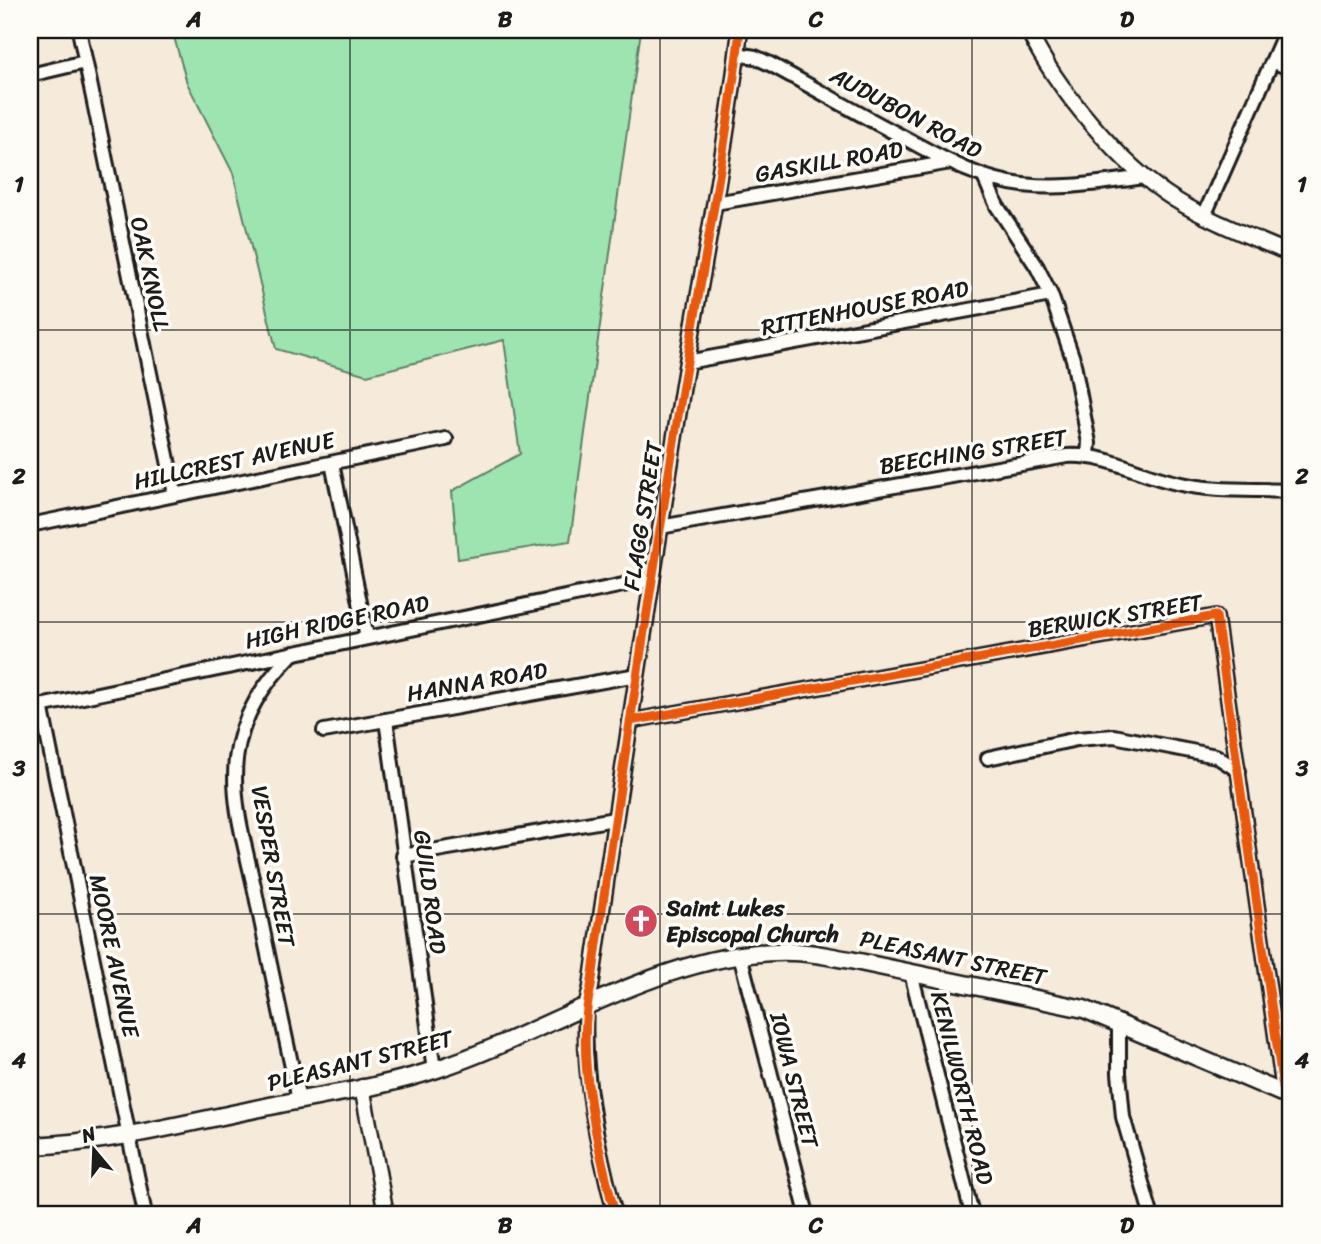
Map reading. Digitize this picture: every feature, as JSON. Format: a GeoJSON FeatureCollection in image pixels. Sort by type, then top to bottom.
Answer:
{"type":"FeatureCollection","features":[{"type":"Feature","properties":{"kind":"main road","name":"PLEASANT STREET"},"geometry":{"type":"LineString","coordinates":[[30,1146],[129,1135],[434,1070],[482,1053],[679,969],[740,955],[778,952],[812,953],[1074,1007],[1119,1022],[1288,1096]]}},
{"type":"Feature","properties":{"kind":"street","name":"OAK KNOLL"},"geometry":{"type":"LineString","coordinates":[[79,30],[174,494]]}},
{"type":"Feature","properties":{"kind":"street","name":"FLAGG STREET"},"geometry":{"type":"LineString","coordinates":[[586,1008],[660,527],[715,203],[740,30]]}},
{"type":"Feature","properties":{"kind":"street"},"geometry":{"type":"LineString","coordinates":[[1028,30],[1060,85],[1105,138],[1145,177],[1172,198],[1204,216],[1291,254]]}},
{"type":"Feature","properties":{"kind":"street"},"geometry":{"type":"LineString","coordinates":[[1204,216],[1286,30]]}},
{"type":"Feature","properties":{"kind":"street","name":"AUDUBON ROAD"},"geometry":{"type":"LineString","coordinates":[[737,54],[755,57],[770,64],[951,162],[984,177],[1023,185],[1061,187],[1145,177]]}},
{"type":"Feature","properties":{"kind":"street"},"geometry":{"type":"LineString","coordinates":[[1272,61],[1291,69]]}},
{"type":"Feature","properties":{"kind":"street"},"geometry":{"type":"LineString","coordinates":[[30,75],[85,62]]}},
{"type":"Feature","properties":{"kind":"street","name":"GASKILL ROAD"},"geometry":{"type":"LineString","coordinates":[[715,203],[951,162]]}},
{"type":"Feature","properties":{"kind":"street"},"geometry":{"type":"LineString","coordinates":[[984,177],[997,206],[1037,267],[1051,295],[1073,359],[1089,443],[1088,455]]}},
{"type":"Feature","properties":{"kind":"street","name":"RITTENHOUSE ROAD"},"geometry":{"type":"LineString","coordinates":[[687,362],[1051,295]]}},
{"type":"Feature","properties":{"kind":"street","name":"HILLCREST AVENUE"},"geometry":{"type":"LineString","coordinates":[[30,525],[446,439]]}},
{"type":"Feature","properties":{"kind":"street","name":"BEECHING STREET"},"geometry":{"type":"LineString","coordinates":[[660,527],[1048,458],[1088,455],[1157,478],[1194,486],[1291,491]]}},
{"type":"Feature","properties":{"kind":"street"},"geometry":{"type":"LineString","coordinates":[[332,463],[367,637]]}},
{"type":"Feature","properties":{"kind":"street","name":"HIGH RIDGE ROAD"},"geometry":{"type":"LineString","coordinates":[[35,706],[652,579]]}},
{"type":"Feature","properties":{"kind":"street","name":"BERWICK STREET"},"geometry":{"type":"LineString","coordinates":[[630,721],[1216,616],[1288,1096]]}},
{"type":"Feature","properties":{"kind":"street","name":"VESPER STREET"},"geometry":{"type":"LineString","coordinates":[[293,653],[266,684],[252,706],[242,732],[236,772],[239,814],[299,1100]]}},
{"type":"Feature","properties":{"kind":"street","name":"HANNA ROAD"},"geometry":{"type":"LineString","coordinates":[[324,731],[637,675]]}},
{"type":"Feature","properties":{"kind":"street","name":"MOORE AVENUE"},"geometry":{"type":"LineString","coordinates":[[35,706],[145,1214]]}},
{"type":"Feature","properties":{"kind":"street","name":"GUILD ROAD"},"geometry":{"type":"LineString","coordinates":[[386,720],[434,1070]]}},
{"type":"Feature","properties":{"kind":"street"},"geometry":{"type":"LineString","coordinates":[[988,758],[1077,740],[1114,736],[1216,756],[1239,771]]}},
{"type":"Feature","properties":{"kind":"street"},"geometry":{"type":"LineString","coordinates":[[403,856],[614,819]]}},
{"type":"Feature","properties":{"kind":"street","name":"IOWA STREET"},"geometry":{"type":"LineString","coordinates":[[740,955],[807,1214]]}},
{"type":"Feature","properties":{"kind":"street","name":"KENILWORTH ROAD"},"geometry":{"type":"LineString","coordinates":[[911,973],[972,1214]]}},
{"type":"Feature","properties":{"kind":"street"},"geometry":{"type":"LineString","coordinates":[[586,1008],[592,1107],[615,1214]]}},
{"type":"Feature","properties":{"kind":"street"},"geometry":{"type":"LineString","coordinates":[[1119,1022],[1119,1073],[1123,1117],[1150,1214]]}},
{"type":"Feature","properties":{"kind":"street"},"geometry":{"type":"LineString","coordinates":[[362,1087],[386,1214]]}},
{"type":"Feature","properties":{"kind":"green space"},"geometry":{"type":"Polygon","coordinates":[[[172,30],[641,30],[570,541],[458,559],[452,491],[520,454],[504,340],[367,375],[276,349],[233,173],[187,83],[172,30]]]}},
{"type":"Feature","properties":{"kind":"cycle path"},"geometry":{"type":"LineString","coordinates":[[615,1214],[590,1101],[585,1041],[586,1013],[647,610],[721,164],[740,30]]}},
{"type":"Feature","properties":{"kind":"cycle path"},"geometry":{"type":"LineString","coordinates":[[630,721],[1216,616],[1284,1095]]}},
{"type":"Feature","properties":{"kind":"place","name":"Saint Lukes Episcopal Church"},"geometry":{"type":"Point","coordinates":[641,921]}}]}
